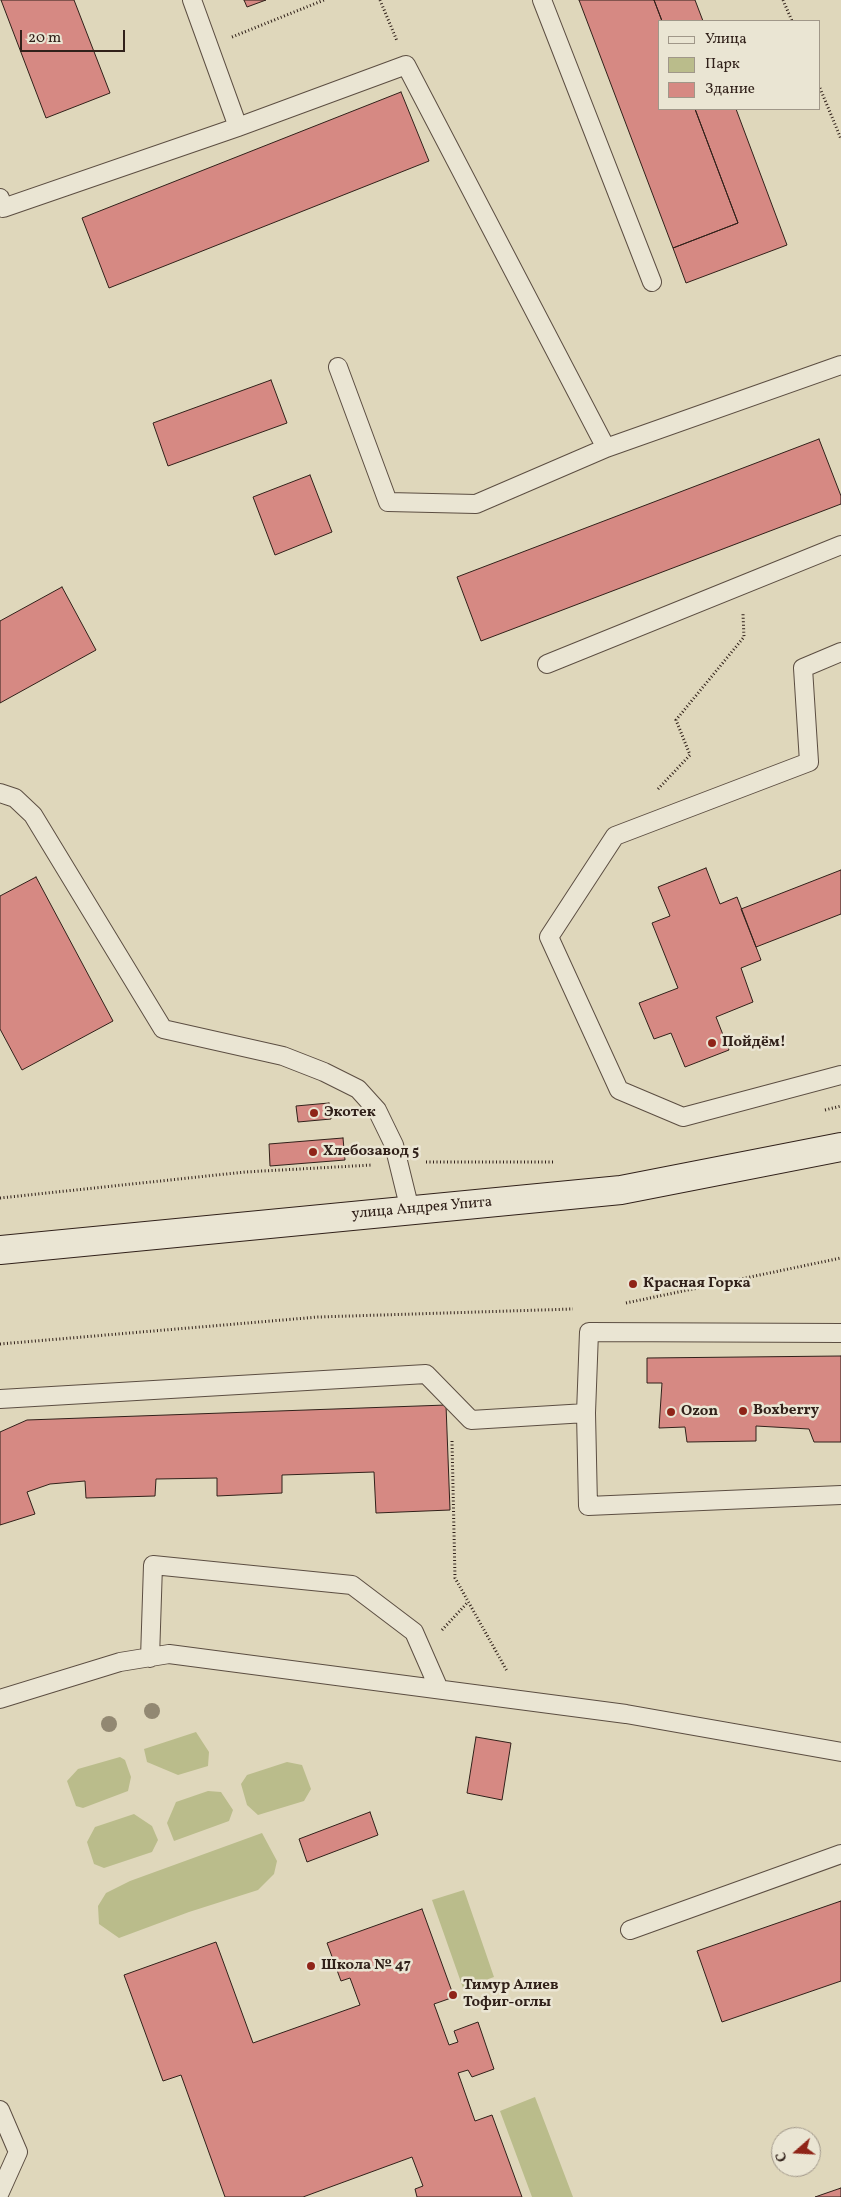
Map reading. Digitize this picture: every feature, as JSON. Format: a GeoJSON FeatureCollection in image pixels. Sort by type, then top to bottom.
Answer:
{"type":"FeatureCollection","features":[{"type":"Feature","properties":{"kind":"main road","name":"улица Андрея Упита"},"geometry":{"type":"LineString","coordinates":[[0,1250],[621,1190],[841,1147]]}},
{"type":"Feature","properties":{"kind":"lane"},"geometry":{"type":"LineString","coordinates":[[192,0],[238,127]]}},
{"type":"Feature","properties":{"kind":"lane"},"geometry":{"type":"LineString","coordinates":[[542,0],[652,282]]}},
{"type":"Feature","properties":{"kind":"lane"},"geometry":{"type":"LineString","coordinates":[[0,198],[4,208],[238,127],[406,64],[606,448]]}},
{"type":"Feature","properties":{"kind":"lane"},"geometry":{"type":"LineString","coordinates":[[338,367],[388,502],[476,504],[606,448],[841,365]]}},
{"type":"Feature","properties":{"kind":"lane"},"geometry":{"type":"LineString","coordinates":[[548,664],[841,545]]}},
{"type":"Feature","properties":{"kind":"lane"},"geometry":{"type":"LineString","coordinates":[[841,652],[803,668],[809,762],[615,836],[549,936],[618,1090],[683,1118],[841,1075]]}},
{"type":"Feature","properties":{"kind":"lane"},"geometry":{"type":"LineString","coordinates":[[0,793],[15,798],[33,815],[163,1029],[284,1056],[324,1072],[358,1089],[377,1110],[394,1145],[410,1210]]}},
{"type":"Feature","properties":{"kind":"lane"},"geometry":{"type":"LineString","coordinates":[[841,1333],[589,1332],[586,1413],[588,1506],[841,1495]]}},
{"type":"Feature","properties":{"kind":"lane"},"geometry":{"type":"LineString","coordinates":[[0,1399],[426,1374],[471,1420],[586,1413]]}},
{"type":"Feature","properties":{"kind":"lane"},"geometry":{"type":"LineString","coordinates":[[150,1658],[153,1565],[352,1585],[414,1632],[439,1689]]}},
{"type":"Feature","properties":{"kind":"lane"},"geometry":{"type":"LineString","coordinates":[[0,1699],[120,1662],[169,1654],[626,1714],[841,1752]]}},
{"type":"Feature","properties":{"kind":"lane"},"geometry":{"type":"LineString","coordinates":[[630,1930],[841,1854]]}},
{"type":"Feature","properties":{"kind":"lane"},"geometry":{"type":"LineString","coordinates":[[0,2110],[18,2152],[0,2192]]}},
{"type":"Feature","properties":{"kind":"path"},"geometry":{"type":"LineString","coordinates":[[209,46],[324,0]]}},
{"type":"Feature","properties":{"kind":"path"},"geometry":{"type":"LineString","coordinates":[[380,0],[406,64]]}},
{"type":"Feature","properties":{"kind":"path"},"geometry":{"type":"LineString","coordinates":[[783,0],[792,20]]}},
{"type":"Feature","properties":{"kind":"path"},"geometry":{"type":"LineString","coordinates":[[821,90],[841,139]]}},
{"type":"Feature","properties":{"kind":"path"},"geometry":{"type":"LineString","coordinates":[[656,792],[690,755],[676,720],[744,637],[742,585]]}},
{"type":"Feature","properties":{"kind":"path"},"geometry":{"type":"LineString","coordinates":[[622,1304],[841,1258]]}},
{"type":"Feature","properties":{"kind":"path"},"geometry":{"type":"LineString","coordinates":[[0,1344],[318,1317],[583,1308]]}},
{"type":"Feature","properties":{"kind":"path"},"geometry":{"type":"LineString","coordinates":[[451,1399],[455,1578],[523,1700]]}},
{"type":"Feature","properties":{"kind":"path"},"geometry":{"type":"LineString","coordinates":[[422,1650],[468,1602]]}},
{"type":"Feature","properties":{"kind":"green space"},"geometry":{"type":"Polygon","coordinates":[[[196,1732],[209,1752],[208,1766],[178,1775],[147,1762],[144,1749],[196,1732]]]}},
{"type":"Feature","properties":{"kind":"green space"},"geometry":{"type":"Polygon","coordinates":[[[120,1757],[125,1760],[131,1777],[128,1791],[83,1808],[76,1806],[67,1781],[78,1769],[120,1757]]]}},
{"type":"Feature","properties":{"kind":"green space"},"geometry":{"type":"Polygon","coordinates":[[[287,1762],[302,1765],[311,1789],[304,1801],[258,1815],[247,1805],[241,1784],[247,1775],[287,1762]]]}},
{"type":"Feature","properties":{"kind":"green space"},"geometry":{"type":"Polygon","coordinates":[[[208,1791],[221,1792],[233,1810],[229,1821],[174,1841],[167,1823],[176,1802],[208,1791]]]}},
{"type":"Feature","properties":{"kind":"green space"},"geometry":{"type":"Polygon","coordinates":[[[134,1814],[152,1826],[158,1840],[152,1852],[104,1868],[94,1864],[87,1842],[95,1827],[134,1814]]]}},
{"type":"Feature","properties":{"kind":"green space"},"geometry":{"type":"Polygon","coordinates":[[[262,1833],[277,1861],[274,1874],[258,1890],[189,1912],[119,1938],[99,1924],[98,1906],[106,1893],[130,1881],[262,1833]]]}},
{"type":"Feature","properties":{"kind":"green space"},"geometry":{"type":"Polygon","coordinates":[[[464,1890],[494,1977],[463,1988],[432,1900],[464,1890]]]}},
{"type":"Feature","properties":{"kind":"green space"},"geometry":{"type":"Polygon","coordinates":[[[535,2097],[573,2197],[532,2197],[500,2111],[535,2097]]]}},
{"type":"Feature","properties":{"kind":"building"},"geometry":{"type":"Polygon","coordinates":[[[1,0],[74,0],[110,93],[46,118],[1,0]]]}},
{"type":"Feature","properties":{"kind":"building"},"geometry":{"type":"Polygon","coordinates":[[[244,0],[266,0],[247,7],[244,0]]]}},
{"type":"Feature","properties":{"kind":"building"},"geometry":{"type":"Polygon","coordinates":[[[579,0],[654,0],[662,20],[658,20],[658,110],[695,110],[738,223],[673,248],[579,0]]]}},
{"type":"Feature","properties":{"kind":"building"},"geometry":{"type":"Polygon","coordinates":[[[654,0],[695,0],[703,20],[662,20],[654,0]]]}},
{"type":"Feature","properties":{"kind":"building"},"geometry":{"type":"Polygon","coordinates":[[[401,92],[429,161],[109,288],[82,218],[401,92]]]}},
{"type":"Feature","properties":{"kind":"building"},"geometry":{"type":"Polygon","coordinates":[[[695,110],[736,110],[787,245],[686,283],[673,248],[738,223],[695,110]]]}},
{"type":"Feature","properties":{"kind":"building"},"geometry":{"type":"Polygon","coordinates":[[[271,380],[287,423],[168,466],[153,423],[271,380]]]}},
{"type":"Feature","properties":{"kind":"building"},"geometry":{"type":"Polygon","coordinates":[[[819,439],[841,496],[841,504],[481,641],[457,577],[819,439]]]}},
{"type":"Feature","properties":{"kind":"building"},"geometry":{"type":"Polygon","coordinates":[[[310,475],[332,532],[275,555],[253,497],[310,475]]]}},
{"type":"Feature","properties":{"kind":"building"},"geometry":{"type":"Polygon","coordinates":[[[62,587],[96,650],[0,703],[0,621],[62,587]]]}},
{"type":"Feature","properties":{"kind":"building"},"geometry":{"type":"Polygon","coordinates":[[[706,868],[720,904],[737,897],[761,960],[741,968],[753,1002],[716,1017],[729,1050],[685,1067],[671,1033],[654,1039],[639,1003],[678,988],[652,923],[670,916],[658,887],[706,868]]]}},
{"type":"Feature","properties":{"kind":"building"},"geometry":{"type":"Polygon","coordinates":[[[841,870],[841,914],[756,947],[741,909],[841,870]]]}},
{"type":"Feature","properties":{"kind":"building"},"geometry":{"type":"Polygon","coordinates":[[[36,877],[113,1021],[22,1070],[0,1029],[0,896],[36,877]]]}},
{"type":"Feature","properties":{"kind":"building","name":"Экотек"},"geometry":{"type":"Polygon","coordinates":[[[329,1103],[331,1119],[298,1122],[296,1106],[329,1103]]]}},
{"type":"Feature","properties":{"kind":"building"},"geometry":{"type":"Polygon","coordinates":[[[343,1138],[345,1160],[270,1166],[269,1144],[343,1138]]]}},
{"type":"Feature","properties":{"kind":"building"},"geometry":{"type":"Polygon","coordinates":[[[841,1356],[841,1442],[814,1442],[809,1429],[756,1426],[756,1441],[687,1442],[685,1427],[659,1428],[662,1383],[647,1383],[647,1358],[841,1356]]]}},
{"type":"Feature","properties":{"kind":"building"},"geometry":{"type":"Polygon","coordinates":[[[446,1405],[450,1510],[376,1513],[374,1472],[282,1475],[282,1493],[217,1496],[217,1478],[156,1479],[155,1496],[86,1498],[85,1481],[50,1484],[27,1492],[35,1514],[0,1525],[0,1432],[27,1420],[446,1405]]]}},
{"type":"Feature","properties":{"kind":"building"},"geometry":{"type":"Polygon","coordinates":[[[476,1737],[511,1743],[502,1800],[467,1793],[476,1737]]]}},
{"type":"Feature","properties":{"kind":"building"},"geometry":{"type":"Polygon","coordinates":[[[370,1812],[378,1835],[307,1862],[299,1839],[370,1812]]]}},
{"type":"Feature","properties":{"kind":"building"},"geometry":{"type":"Polygon","coordinates":[[[841,1901],[841,1981],[722,2022],[697,1951],[841,1901]]]}},
{"type":"Feature","properties":{"kind":"building"},"geometry":{"type":"Polygon","coordinates":[[[422,1909],[454,1997],[434,2004],[449,2045],[458,2042],[454,2031],[478,2022],[494,2069],[472,2077],[468,2070],[458,2073],[475,2121],[492,2115],[522,2197],[417,2197],[415,2189],[423,2186],[412,2157],[303,2197],[225,2197],[181,2075],[163,2081],[124,1975],[216,1942],[253,2043],[360,2005],[350,1978],[341,1981],[327,1943],[422,1909]]]}},
{"type":"Feature","properties":{"kind":"building"},"geometry":{"type":"Polygon","coordinates":[[[841,2188],[841,2197],[815,2197],[841,2188]]]}},
{"type":"Feature","properties":{"kind":"place","name":"Пойдём!"},"geometry":{"type":"Point","coordinates":[712,1043]}},
{"type":"Feature","properties":{"kind":"place","name":"Экотек"},"geometry":{"type":"Point","coordinates":[314,1113]}},
{"type":"Feature","properties":{"kind":"place","name":"Хлебозавод 5"},"geometry":{"type":"Point","coordinates":[313,1152]}},
{"type":"Feature","properties":{"kind":"place","name":"Красная Горка"},"geometry":{"type":"Point","coordinates":[633,1284]}},
{"type":"Feature","properties":{"kind":"place","name":"Boxberry"},"geometry":{"type":"Point","coordinates":[743,1411]}},
{"type":"Feature","properties":{"kind":"place","name":"Ozon"},"geometry":{"type":"Point","coordinates":[671,1412]}},
{"type":"Feature","properties":{"kind":"place","name":"Школа № 47"},"geometry":{"type":"Point","coordinates":[311,1966]}},
{"type":"Feature","properties":{"kind":"place","name":"Тимур Алиев Тофиг-оглы"},"geometry":{"type":"Point","coordinates":[453,1995]}}]}
